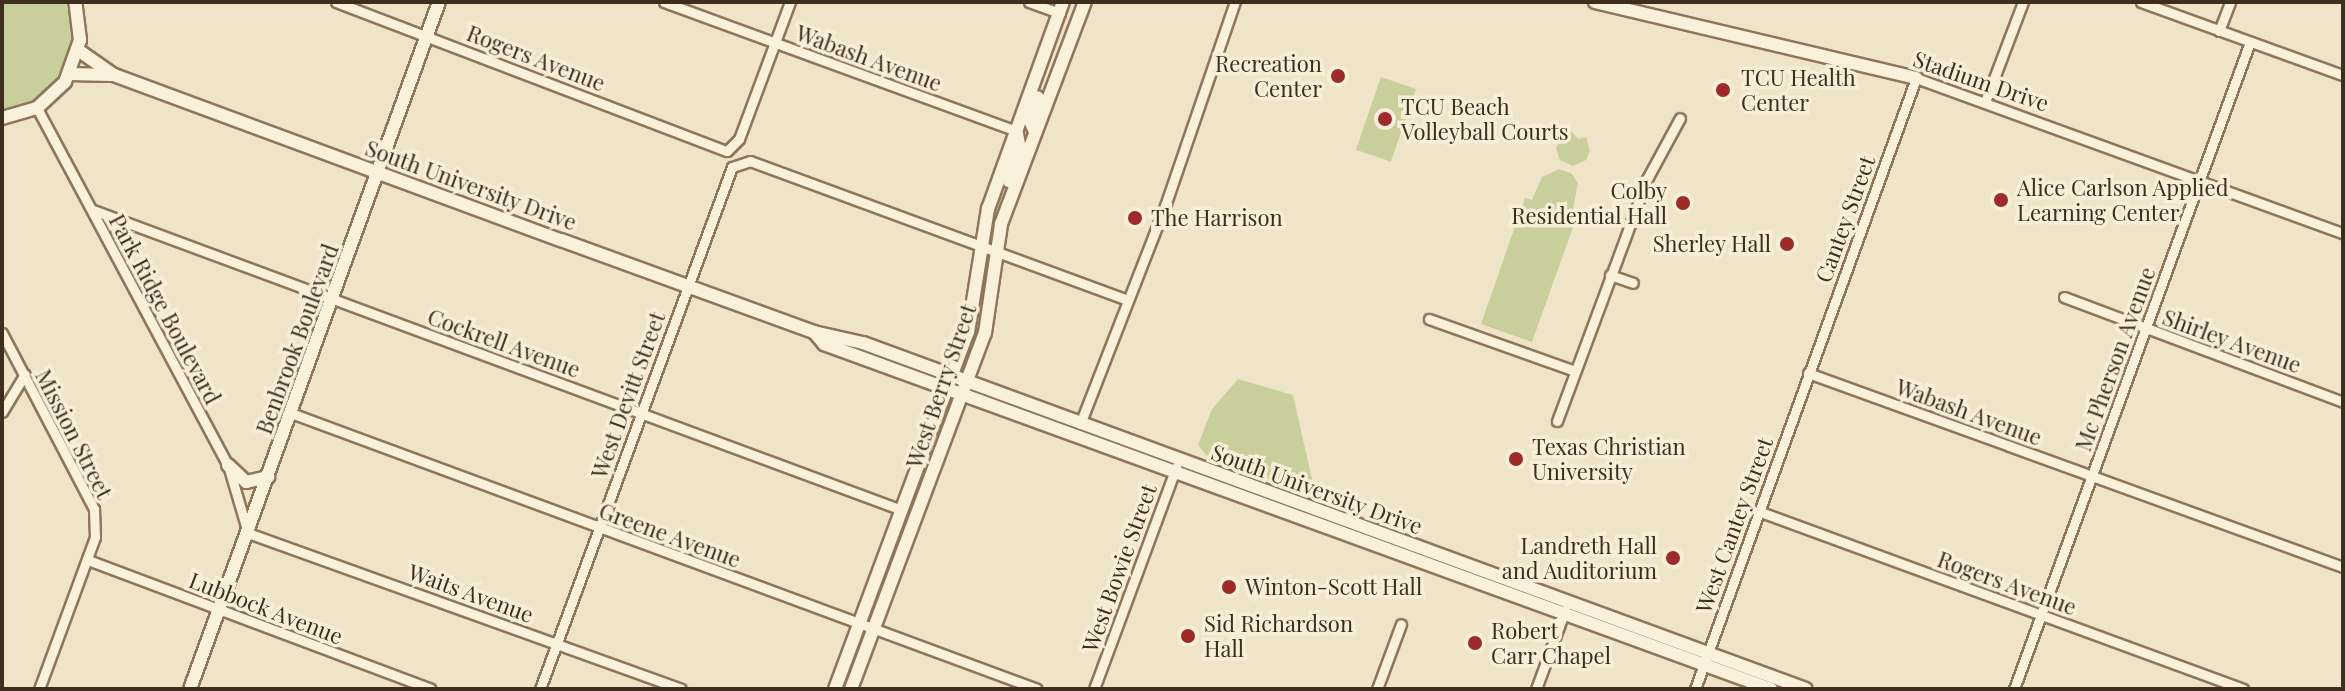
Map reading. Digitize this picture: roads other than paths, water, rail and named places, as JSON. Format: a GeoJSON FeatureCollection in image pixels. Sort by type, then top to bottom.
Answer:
{"type":"FeatureCollection","features":[{"type":"Feature","properties":{"kind":"main road"},"geometry":{"type":"LineString","coordinates":[[2,118],[37,108],[70,74],[78,50],[75,2]]}},
{"type":"Feature","properties":{"kind":"main road","name":"Benbrook Boulevard"},"geometry":{"type":"LineString","coordinates":[[190,689],[439,2]]}},
{"type":"Feature","properties":{"kind":"main road","name":"West Berry Street"},"geometry":{"type":"LineString","coordinates":[[851,689],[989,317],[1006,212],[1085,2]]}},
{"type":"Feature","properties":{"kind":"main road","name":"Stadium Drive"},"geometry":{"type":"LineString","coordinates":[[1595,2],[1916,78]]}},
{"type":"Feature","properties":{"kind":"main road","name":"West Berry Street"},"geometry":{"type":"LineString","coordinates":[[835,689],[974,311],[980,249],[988,209],[1062,8]]}},
{"type":"Feature","properties":{"kind":"main road","name":"South University Drive"},"geometry":{"type":"LineString","coordinates":[[78,50],[114,75],[814,332],[824,344],[950,382],[1563,616],[1806,689]]}},
{"type":"Feature","properties":{"kind":"main road"},"geometry":{"type":"LineString","coordinates":[[1035,132],[1030,120],[1044,76],[1042,63]]}},
{"type":"Feature","properties":{"kind":"main road","name":"South University Drive"},"geometry":{"type":"LineString","coordinates":[[70,74],[114,75]]}},
{"type":"Feature","properties":{"kind":"main road"},"geometry":{"type":"LineString","coordinates":[[1006,212],[1020,149],[1016,131]]}},
{"type":"Feature","properties":{"kind":"main road"},"geometry":{"type":"LineString","coordinates":[[980,249],[988,259],[989,317]]}},
{"type":"Feature","properties":{"kind":"main road","name":"South University Drive"},"geometry":{"type":"LineString","coordinates":[[964,388],[1080,424],[1176,466],[1568,602],[1771,689]]}},
{"type":"Feature","properties":{"kind":"main road"},"geometry":{"type":"LineString","coordinates":[[228,465],[246,482],[268,477]]}},
{"type":"Feature","properties":{"kind":"main road"},"geometry":{"type":"LineString","coordinates":[[900,560],[902,510]]}},
{"type":"Feature","properties":{"kind":"street","name":"Rogers Avenue"},"geometry":{"type":"LineString","coordinates":[[336,2],[722,150],[732,149],[739,139],[774,43]]}},
{"type":"Feature","properties":{"kind":"street","name":"Wabash Avenue"},"geometry":{"type":"LineString","coordinates":[[664,2],[1016,131]]}},
{"type":"Feature","properties":{"kind":"street"},"geometry":{"type":"LineString","coordinates":[[774,43],[790,2]]}},
{"type":"Feature","properties":{"kind":"street"},"geometry":{"type":"LineString","coordinates":[[1029,2],[1062,8]]}},
{"type":"Feature","properties":{"kind":"street"},"geometry":{"type":"LineString","coordinates":[[1080,424],[1179,167],[1194,126],[1191,121],[1235,2]]}},
{"type":"Feature","properties":{"kind":"street"},"geometry":{"type":"LineString","coordinates":[[1985,102],[2023,2]]}},
{"type":"Feature","properties":{"kind":"street"},"geometry":{"type":"LineString","coordinates":[[2141,2],[2343,75]]}},
{"type":"Feature","properties":{"kind":"street"},"geometry":{"type":"LineString","coordinates":[[2219,31],[2230,2]]}},
{"type":"Feature","properties":{"kind":"street","name":"Mc Pherson Avenue"},"geometry":{"type":"LineString","coordinates":[[2014,689],[2250,42]]}},
{"type":"Feature","properties":{"kind":"street","name":"Stadium Drive"},"geometry":{"type":"LineString","coordinates":[[1916,78],[2343,233]]}},
{"type":"Feature","properties":{"kind":"street","name":"Cantey Street"},"geometry":{"type":"LineString","coordinates":[[1808,373],[1916,78]]}},
{"type":"Feature","properties":{"kind":"street","name":"Park Ridge Boulevard"},"geometry":{"type":"LineString","coordinates":[[37,108],[228,465],[248,533]]}},
{"type":"Feature","properties":{"kind":"street"},"geometry":{"type":"LineString","coordinates":[[1557,421],[1649,176],[1680,118]]}},
{"type":"Feature","properties":{"kind":"street","name":"West Devitt Street"},"geometry":{"type":"LineString","coordinates":[[540,689],[728,174],[740,162],[750,161],[980,249]]}},
{"type":"Feature","properties":{"kind":"street","name":"Cockrell Avenue"},"geometry":{"type":"LineString","coordinates":[[93,210],[902,510]]}},
{"type":"Feature","properties":{"kind":"street"},"geometry":{"type":"LineString","coordinates":[[980,249],[1126,299]]}},
{"type":"Feature","properties":{"kind":"street"},"geometry":{"type":"LineString","coordinates":[[1610,275],[1633,283]]}},
{"type":"Feature","properties":{"kind":"street","name":"Shirley Avenue"},"geometry":{"type":"LineString","coordinates":[[2064,297],[2343,402]]}},
{"type":"Feature","properties":{"kind":"street"},"geometry":{"type":"LineString","coordinates":[[1429,319],[1575,371]]}},
{"type":"Feature","properties":{"kind":"street","name":"Mission Street"},"geometry":{"type":"LineString","coordinates":[[2,333],[90,495],[96,525],[88,560],[39,689]]}},
{"type":"Feature","properties":{"kind":"street","name":"Wabash Avenue"},"geometry":{"type":"LineString","coordinates":[[1808,373],[2343,567]]}},
{"type":"Feature","properties":{"kind":"street","name":"West Cantey Street"},"geometry":{"type":"LineString","coordinates":[[1695,689],[1808,373]]}},
{"type":"Feature","properties":{"kind":"street"},"geometry":{"type":"LineString","coordinates":[[2,412],[25,374]]}},
{"type":"Feature","properties":{"kind":"street","name":"Greene Avenue"},"geometry":{"type":"LineString","coordinates":[[291,413],[1037,689]]}},
{"type":"Feature","properties":{"kind":"street","name":"West Bowie Street"},"geometry":{"type":"LineString","coordinates":[[1094,689],[1176,466]]}},
{"type":"Feature","properties":{"kind":"street","name":"Rogers Avenue"},"geometry":{"type":"LineString","coordinates":[[1758,511],[2243,689]]}},
{"type":"Feature","properties":{"kind":"street","name":"Waits Avenue"},"geometry":{"type":"LineString","coordinates":[[248,533],[681,689]]}},
{"type":"Feature","properties":{"kind":"street","name":"Lubbock Avenue"},"geometry":{"type":"LineString","coordinates":[[88,560],[431,689]]}},
{"type":"Feature","properties":{"kind":"street"},"geometry":{"type":"LineString","coordinates":[[1536,689],[1568,602]]}},
{"type":"Feature","properties":{"kind":"street"},"geometry":{"type":"LineString","coordinates":[[1377,689],[1401,624]]}},
{"type":"Feature","properties":{"kind":"place","name":"Recreation Center"},"geometry":{"type":"Point","coordinates":[1338,76]}},
{"type":"Feature","properties":{"kind":"place","name":"TCU Health Center"},"geometry":{"type":"Point","coordinates":[1723,90]}},
{"type":"Feature","properties":{"kind":"place","name":"TCU Beach Volleyball Courts"},"geometry":{"type":"Point","coordinates":[1385,119]}},
{"type":"Feature","properties":{"kind":"place","name":"Alice Carlson Applied Learning Center"},"geometry":{"type":"Point","coordinates":[2001,200]}},
{"type":"Feature","properties":{"kind":"place","name":"Colby Residential Hall"},"geometry":{"type":"Point","coordinates":[1683,203]}},
{"type":"Feature","properties":{"kind":"place","name":"The Harrison"},"geometry":{"type":"Point","coordinates":[1135,218]}},
{"type":"Feature","properties":{"kind":"place","name":"Sherley Hall"},"geometry":{"type":"Point","coordinates":[1787,244]}},
{"type":"Feature","properties":{"kind":"place","name":"Texas Christian University"},"geometry":{"type":"Point","coordinates":[1516,459]}},
{"type":"Feature","properties":{"kind":"place","name":"Landreth Hall and Auditorium"},"geometry":{"type":"Point","coordinates":[1673,558]}},
{"type":"Feature","properties":{"kind":"place","name":"Winton-Scott Hall"},"geometry":{"type":"Point","coordinates":[1229,587]}},
{"type":"Feature","properties":{"kind":"place","name":"Sid Richardson Hall"},"geometry":{"type":"Point","coordinates":[1188,636]}},
{"type":"Feature","properties":{"kind":"place","name":"Robert Carr Chapel"},"geometry":{"type":"Point","coordinates":[1475,643]}}]}
